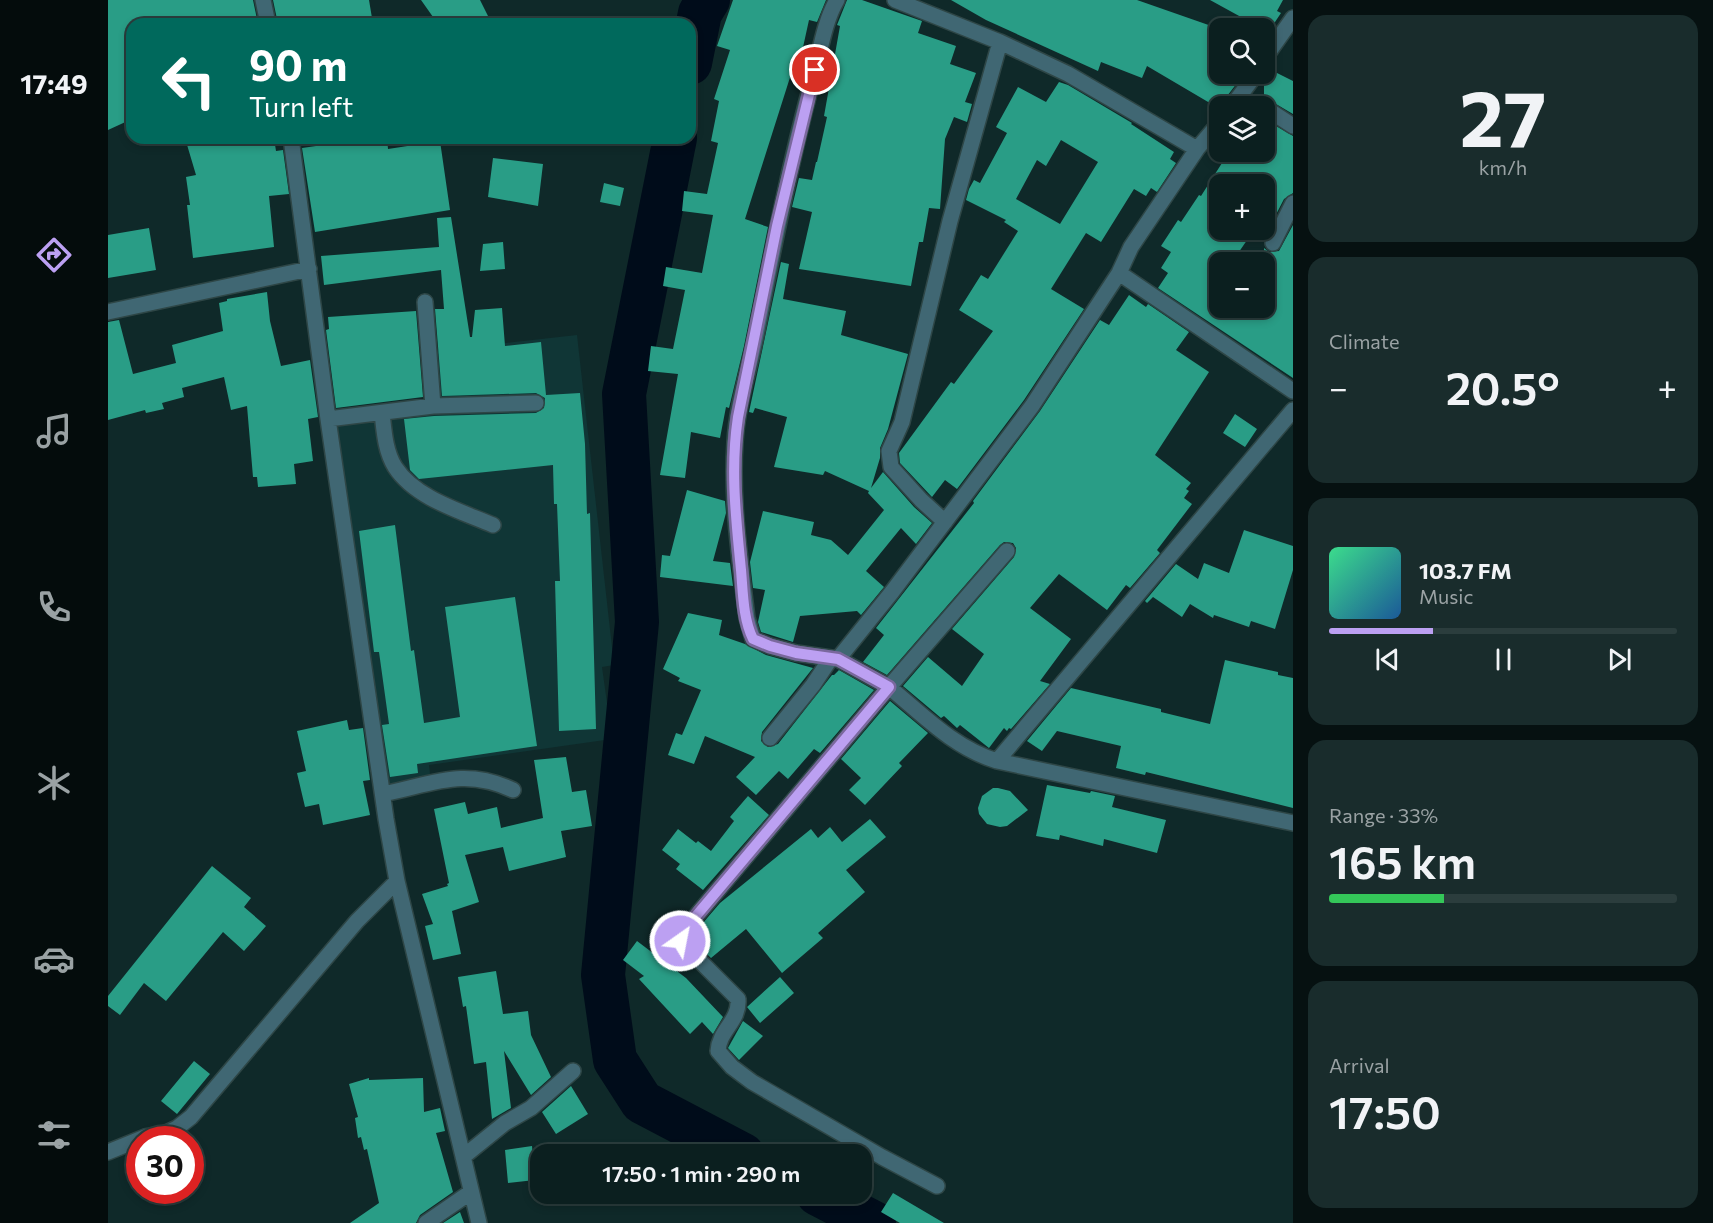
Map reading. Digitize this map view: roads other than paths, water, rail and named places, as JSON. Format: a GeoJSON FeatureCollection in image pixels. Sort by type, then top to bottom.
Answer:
{"type":"FeatureCollection","features":[{"type":"Feature","properties":{"kind":"street"},"geometry":{"type":"LineString","coordinates":[[263,0],[267,18]]}},
{"type":"Feature","properties":{"kind":"street"},"geometry":{"type":"LineString","coordinates":[[837,0],[826,30],[804,111],[741,394],[735,441],[734,500],[747,618],[753,639],[796,653],[834,658],[889,687],[960,745],[997,761],[1293,823]]}},
{"type":"Feature","properties":{"kind":"street"},"geometry":{"type":"LineString","coordinates":[[895,0],[1000,42],[1068,74],[1197,150]]}},
{"type":"Feature","properties":{"kind":"street"},"geometry":{"type":"LineString","coordinates":[[1275,43],[1293,18]]}},
{"type":"Feature","properties":{"kind":"street"},"geometry":{"type":"LineString","coordinates":[[945,522],[891,467],[889,451],[902,422],[950,220],[1000,42]]}},
{"type":"Feature","properties":{"kind":"street"},"geometry":{"type":"LineString","coordinates":[[1240,96],[1249,84]]}},
{"type":"Feature","properties":{"kind":"street"},"geometry":{"type":"LineString","coordinates":[[1243,93],[1248,96]]}},
{"type":"Feature","properties":{"kind":"street"},"geometry":{"type":"LineString","coordinates":[[1275,114],[1293,126]]}},
{"type":"Feature","properties":{"kind":"street"},"geometry":{"type":"LineString","coordinates":[[770,738],[834,658],[892,592],[1032,406],[1119,273],[1131,247],[1209,135]]}},
{"type":"Feature","properties":{"kind":"street"},"geometry":{"type":"LineString","coordinates":[[292,144],[328,418],[397,881],[479,1223]]}},
{"type":"Feature","properties":{"kind":"street"},"geometry":{"type":"LineString","coordinates":[[1273,243],[1293,203]]}},
{"type":"Feature","properties":{"kind":"street"},"geometry":{"type":"LineString","coordinates":[[108,312],[309,269]]}},
{"type":"Feature","properties":{"kind":"street"},"geometry":{"type":"LineString","coordinates":[[1119,273],[1293,392]]}},
{"type":"Feature","properties":{"kind":"street"},"geometry":{"type":"LineString","coordinates":[[425,302],[433,406]]}},
{"type":"Feature","properties":{"kind":"street"},"geometry":{"type":"LineString","coordinates":[[328,418],[433,406],[536,403]]}},
{"type":"Feature","properties":{"kind":"street"},"geometry":{"type":"LineString","coordinates":[[997,761],[1293,410]]}},
{"type":"Feature","properties":{"kind":"street"},"geometry":{"type":"LineString","coordinates":[[382,413],[386,445],[394,466],[409,483],[435,500],[493,525]]}},
{"type":"Feature","properties":{"kind":"street"},"geometry":{"type":"LineString","coordinates":[[936,1186],[752,1082],[732,1067],[718,1051],[718,1043],[739,1009],[738,999],[680,941],[680,935],[1007,551]]}},
{"type":"Feature","properties":{"kind":"street"},"geometry":{"type":"LineString","coordinates":[[383,794],[444,779],[469,778],[493,781],[513,790]]}},
{"type":"Feature","properties":{"kind":"street"},"geometry":{"type":"LineString","coordinates":[[108,1152],[118,1146],[146,1137],[164,1134],[177,1128],[191,1117],[357,921],[397,881]]}},
{"type":"Feature","properties":{"kind":"street"},"geometry":{"type":"LineString","coordinates":[[463,1157],[505,1123],[531,1108],[573,1071]]}},
{"type":"Feature","properties":{"kind":"street"},"geometry":{"type":"LineString","coordinates":[[426,1223],[471,1192]]}},
{"type":"Feature","properties":{"kind":"waterway"},"geometry":{"type":"LineString","coordinates":[[696,33],[700,13],[708,0]]}},
{"type":"Feature","properties":{"kind":"waterway"},"geometry":{"type":"LineString","coordinates":[[674,144],[624,394],[637,622],[603,975],[615,1060],[642,1102],[722,1144]]}},
{"type":"Feature","properties":{"kind":"waterway"},"geometry":{"type":"LineString","coordinates":[[837,1204],[874,1223]]}}]}
